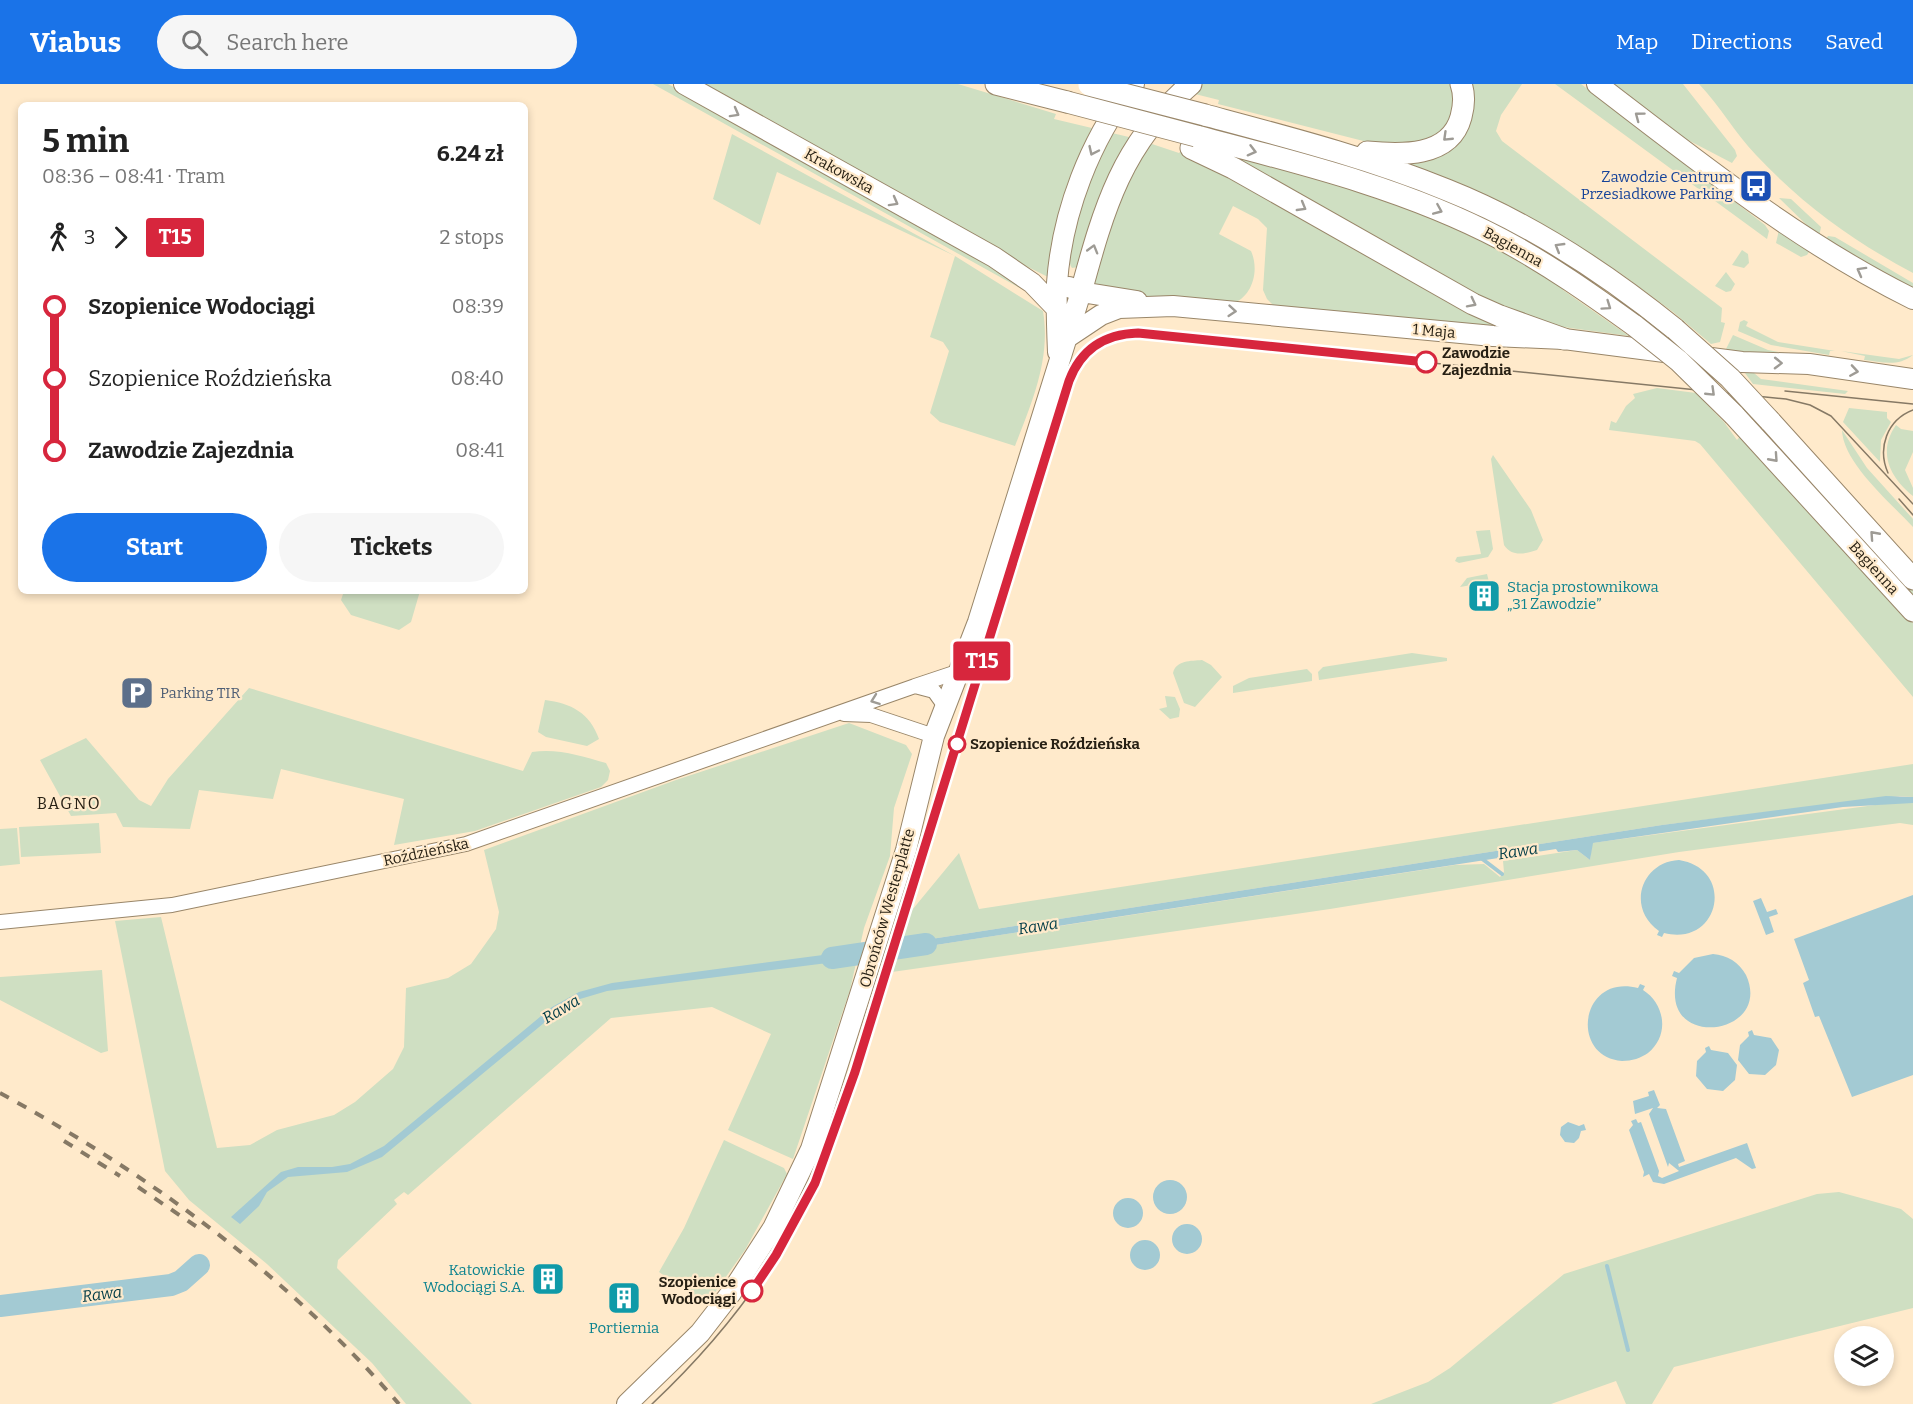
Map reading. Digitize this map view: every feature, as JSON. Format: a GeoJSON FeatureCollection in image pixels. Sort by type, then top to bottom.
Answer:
{"type":"FeatureCollection","features":[{"type":"Feature","properties":{"kind":"main road"},"geometry":{"type":"LineString","coordinates":[[996,84],[1067,102],[1124,108],[1193,142],[1233,168],[1473,304],[1564,339]]}},
{"type":"Feature","properties":{"kind":"main road"},"geometry":{"type":"LineString","coordinates":[[1081,292],[1113,186],[1128,157],[1160,114],[1191,84]]}},
{"type":"Feature","properties":{"kind":"main road"},"geometry":{"type":"LineString","coordinates":[[1330,149],[1408,154],[1422,152],[1439,145],[1459,122],[1463,108],[1461,84]]}},
{"type":"Feature","properties":{"kind":"main road","name":"Bagienna"},"geometry":{"type":"LineString","coordinates":[[1087,85],[1330,149],[1424,181],[1512,220],[1576,257],[1675,329],[1730,378],[1913,579]]}},
{"type":"Feature","properties":{"kind":"main road","name":"Bagienna"},"geometry":{"type":"LineString","coordinates":[[1193,142],[1339,174],[1428,206],[1520,250],[1635,326],[1679,361],[1734,415],[1913,611]]}},
{"type":"Feature","properties":{"kind":"street","name":"Krakowska"},"geometry":{"type":"LineString","coordinates":[[684,84],[994,257],[1032,283],[1057,309]]}},
{"type":"Feature","properties":{"kind":"street"},"geometry":{"type":"LineString","coordinates":[[1124,108],[1134,84]]}},
{"type":"Feature","properties":{"kind":"street"},"geometry":{"type":"LineString","coordinates":[[1598,84],[1760,208],[1829,253],[1913,299]]}},
{"type":"Feature","properties":{"kind":"street","name":"Obrońców Westerplatte"},"geometry":{"type":"LineString","coordinates":[[1058,364],[1057,283],[1071,210],[1095,146],[1124,108]]}},
{"type":"Feature","properties":{"kind":"street","name":"Krakowska"},"geometry":{"type":"LineString","coordinates":[[994,257],[1081,292],[1173,306]]}},
{"type":"Feature","properties":{"kind":"street","name":"Obrońców Westerplatte"},"geometry":{"type":"LineString","coordinates":[[627,1404],[700,1333],[737,1284],[773,1228],[812,1149],[906,850],[934,736],[944,705],[978,622],[1081,292]]}},
{"type":"Feature","properties":{"kind":"street","name":"1 Maja"},"geometry":{"type":"LineString","coordinates":[[1068,337],[1101,315],[1119,309],[1173,306],[1483,335],[1564,339],[1742,362],[1809,364],[1913,379]]}},
{"type":"Feature","properties":{"kind":"street","name":"Roździeńska"},"geometry":{"type":"LineString","coordinates":[[0,922],[108,913],[183,903],[466,844],[957,672]]}},
{"type":"Feature","properties":{"kind":"street"},"geometry":{"type":"LineString","coordinates":[[915,686],[934,691],[944,705]]}},
{"type":"Feature","properties":{"kind":"street","name":"Roździeńska"},"geometry":{"type":"LineString","coordinates":[[836,714],[871,715],[934,736]]}},
{"type":"Feature","properties":{"kind":"green space"},"geometry":{"type":"Polygon","coordinates":[[[653,84],[668,84],[1031,287],[1045,302],[653,84]]]}},
{"type":"Feature","properties":{"kind":"green space"},"geometry":{"type":"Polygon","coordinates":[[[697,84],[958,84],[1056,114],[1054,119],[1096,129],[1048,277],[994,250],[697,84]]]}},
{"type":"Feature","properties":{"kind":"green space"},"geometry":{"type":"Polygon","coordinates":[[[1202,84],[1454,84],[1456,114],[1439,137],[1387,147],[1218,104],[1219,100],[1191,93],[1202,84]]]}},
{"type":"Feature","properties":{"kind":"green space"},"geometry":{"type":"Polygon","coordinates":[[[1468,84],[1522,84],[1501,115],[1496,131],[1502,141],[1722,308],[1721,322],[1725,323],[1720,342],[1711,344],[1673,312],[1616,270],[1614,272],[1408,164],[1430,157],[1468,84]]]}},
{"type":"Feature","properties":{"kind":"green space"},"geometry":{"type":"Polygon","coordinates":[[[1555,84],[1581,84],[1765,225],[1769,231],[1767,239],[1555,84]]]}},
{"type":"Feature","properties":{"kind":"green space"},"geometry":{"type":"Polygon","coordinates":[[[1614,84],[1683,84],[1735,150],[1737,156],[1732,163],[1686,139],[1614,84]]]}},
{"type":"Feature","properties":{"kind":"green space"},"geometry":{"type":"Polygon","coordinates":[[[1699,84],[1913,84],[1913,273],[1849,235],[1792,190],[1748,147],[1699,84]]]}},
{"type":"Feature","properties":{"kind":"green space"},"geometry":{"type":"Polygon","coordinates":[[[1112,133],[1133,138],[1078,267],[1072,268],[1069,257],[1070,241],[1081,201],[1112,133]]]}},
{"type":"Feature","properties":{"kind":"green space"},"geometry":{"type":"Polygon","coordinates":[[[732,134],[955,256],[777,172],[760,225],[713,199],[732,134]]]}},
{"type":"Feature","properties":{"kind":"green space"},"geometry":{"type":"Polygon","coordinates":[[[1146,142],[1179,153],[1182,150],[1510,328],[1274,306],[1267,299],[1263,290],[1267,228],[1258,219],[1233,206],[1219,234],[1251,251],[1255,267],[1249,290],[1238,301],[1231,304],[1126,295],[1090,288],[1092,266],[1146,142]]]}},
{"type":"Feature","properties":{"kind":"green space"},"geometry":{"type":"Polygon","coordinates":[[[1227,152],[1355,189],[1431,216],[1499,249],[1564,287],[1563,290],[1629,336],[1548,325],[1497,308],[1226,156],[1227,152]]]}},
{"type":"Feature","properties":{"kind":"green space"},"geometry":{"type":"Polygon","coordinates":[[[1779,198],[1791,199],[1821,227],[1819,237],[1779,198]]]}},
{"type":"Feature","properties":{"kind":"green space"},"geometry":{"type":"Polygon","coordinates":[[[1779,230],[1811,249],[1807,255],[1801,257],[1776,243],[1779,230]]]}},
{"type":"Feature","properties":{"kind":"green space"},"geometry":{"type":"Polygon","coordinates":[[[1828,236],[1835,237],[1913,283],[1913,291],[1825,241],[1828,236]]]}},
{"type":"Feature","properties":{"kind":"green space"},"geometry":{"type":"Polygon","coordinates":[[[1742,250],[1748,254],[1749,263],[1744,268],[1732,265],[1742,250]]]}},
{"type":"Feature","properties":{"kind":"green space"},"geometry":{"type":"Polygon","coordinates":[[[955,256],[1043,311],[1045,329],[1042,363],[1033,397],[1015,446],[940,422],[930,413],[949,351],[943,342],[930,337],[955,256]]]}},
{"type":"Feature","properties":{"kind":"green space"},"geometry":{"type":"Polygon","coordinates":[[[1726,272],[1735,284],[1731,291],[1726,292],[1715,286],[1726,272]]]}},
{"type":"Feature","properties":{"kind":"green space"},"geometry":{"type":"Polygon","coordinates":[[[1744,320],[1748,322],[1746,326],[1778,342],[1835,351],[1830,351],[1829,355],[1771,345],[1738,331],[1740,322],[1744,320]]]}},
{"type":"Feature","properties":{"kind":"green space"},"geometry":{"type":"Polygon","coordinates":[[[1733,335],[1768,350],[1801,356],[1725,351],[1733,335]]]}},
{"type":"Feature","properties":{"kind":"green space"},"geometry":{"type":"Polygon","coordinates":[[[1841,351],[1899,359],[1913,355],[1902,361],[1883,362],[1864,360],[1865,356],[1841,351]]]}},
{"type":"Feature","properties":{"kind":"green space"},"geometry":{"type":"Polygon","coordinates":[[[1745,373],[1754,373],[1761,379],[1848,391],[1845,394],[1753,384],[1745,373]]]}},
{"type":"Feature","properties":{"kind":"green space"},"geometry":{"type":"Polygon","coordinates":[[[1657,388],[1696,393],[1724,422],[1737,440],[1741,435],[1913,623],[1913,697],[1700,444],[1695,441],[1609,430],[1611,421],[1616,423],[1626,406],[1635,398],[1633,394],[1657,388]]]}},
{"type":"Feature","properties":{"kind":"green space"},"geometry":{"type":"Polygon","coordinates":[[[1742,408],[1762,429],[1765,427],[1913,590],[1913,600],[1739,410],[1742,408]]]}},
{"type":"Feature","properties":{"kind":"green space"},"geometry":{"type":"Polygon","coordinates":[[[1849,408],[1887,412],[1887,418],[1891,422],[1881,440],[1880,462],[1843,422],[1849,408]]]}},
{"type":"Feature","properties":{"kind":"green space"},"geometry":{"type":"Polygon","coordinates":[[[1896,425],[1901,429],[1913,431],[1913,452],[1905,470],[1913,488],[1913,496],[1898,481],[1889,464],[1887,445],[1896,425]]]}},
{"type":"Feature","properties":{"kind":"green space"},"geometry":{"type":"Polygon","coordinates":[[[1842,430],[1867,468],[1913,519],[1913,527],[1859,469],[1844,443],[1842,430]]]}},
{"type":"Feature","properties":{"kind":"green space"},"geometry":{"type":"Polygon","coordinates":[[[1493,455],[1531,510],[1543,540],[1537,550],[1515,553],[1504,545],[1491,459],[1493,455]]]}},
{"type":"Feature","properties":{"kind":"green space"},"geometry":{"type":"Polygon","coordinates":[[[1490,530],[1493,549],[1488,557],[1459,563],[1455,561],[1457,557],[1481,554],[1476,531],[1490,530]]]}},
{"type":"Feature","properties":{"kind":"green space"},"geometry":{"type":"Polygon","coordinates":[[[1487,574],[1489,582],[1460,587],[1467,578],[1487,574]]]}},
{"type":"Feature","properties":{"kind":"green space"},"geometry":{"type":"Polygon","coordinates":[[[343,594],[419,594],[411,622],[399,630],[351,615],[341,600],[343,594]]]}},
{"type":"Feature","properties":{"kind":"green space"},"geometry":{"type":"Polygon","coordinates":[[[1412,653],[1447,658],[1447,661],[1319,680],[1318,672],[1323,667],[1412,653]]]}},
{"type":"Feature","properties":{"kind":"green space"},"geometry":{"type":"Polygon","coordinates":[[[1202,660],[1211,665],[1222,677],[1195,707],[1184,703],[1173,673],[1181,663],[1202,660]]]}},
{"type":"Feature","properties":{"kind":"green space"},"geometry":{"type":"Polygon","coordinates":[[[1307,669],[1312,674],[1312,681],[1233,693],[1233,686],[1249,678],[1307,669]]]}},
{"type":"Feature","properties":{"kind":"green space"},"geometry":{"type":"Polygon","coordinates":[[[249,688],[523,771],[532,752],[551,751],[579,755],[606,763],[610,771],[608,780],[601,787],[475,831],[394,845],[404,799],[281,769],[273,799],[199,790],[190,829],[123,827],[116,813],[71,816],[40,760],[86,738],[139,800],[151,806],[168,779],[249,688]]]}},
{"type":"Feature","properties":{"kind":"green space"},"geometry":{"type":"Polygon","coordinates":[[[1165,696],[1175,697],[1180,709],[1179,717],[1170,719],[1159,709],[1167,707],[1165,696]]]}},
{"type":"Feature","properties":{"kind":"green space"},"geometry":{"type":"Polygon","coordinates":[[[545,700],[571,707],[585,716],[599,739],[587,746],[546,737],[538,732],[545,700]]]}},
{"type":"Feature","properties":{"kind":"green space"},"geometry":{"type":"Polygon","coordinates":[[[849,723],[906,745],[912,754],[894,808],[890,856],[864,928],[850,990],[793,1159],[728,1130],[771,1034],[712,1007],[611,1018],[408,1195],[404,1192],[394,1200],[397,1204],[338,1260],[337,1268],[472,1404],[406,1404],[372,1363],[267,1264],[189,1200],[165,1171],[115,921],[161,917],[217,1148],[250,1145],[277,1130],[334,1115],[355,1102],[393,1069],[404,1047],[406,988],[448,978],[471,964],[496,929],[499,912],[484,850],[676,780],[849,723]]]}},
{"type":"Feature","properties":{"kind":"green space"},"geometry":{"type":"Polygon","coordinates":[[[1913,764],[1913,797],[1900,796],[1662,825],[899,944],[908,915],[959,853],[979,909],[1913,764]]]}},
{"type":"Feature","properties":{"kind":"green space"},"geometry":{"type":"Polygon","coordinates":[[[1890,803],[1913,803],[1913,825],[1900,823],[1679,852],[1330,909],[892,972],[897,951],[1455,865],[1484,864],[1500,877],[1504,872],[1503,861],[1577,850],[1590,860],[1592,843],[1890,803]]]}},
{"type":"Feature","properties":{"kind":"green space"},"geometry":{"type":"Polygon","coordinates":[[[99,823],[101,853],[21,857],[19,827],[99,823]]]}},
{"type":"Feature","properties":{"kind":"green space"},"geometry":{"type":"Polygon","coordinates":[[[17,828],[20,864],[0,866],[0,829],[17,828]]]}},
{"type":"Feature","properties":{"kind":"green space"},"geometry":{"type":"Polygon","coordinates":[[[102,970],[108,1051],[101,1053],[0,1000],[0,977],[102,970]]]}},
{"type":"Feature","properties":{"kind":"green space"},"geometry":{"type":"Polygon","coordinates":[[[724,1140],[784,1168],[787,1174],[745,1250],[706,1305],[659,1272],[684,1228],[724,1140]]]}},
{"type":"Feature","properties":{"kind":"green space"},"geometry":{"type":"Polygon","coordinates":[[[1839,1192],[1901,1209],[1913,1219],[1913,1308],[1674,1367],[1652,1404],[1626,1404],[1616,1381],[1551,1404],[1371,1404],[1428,1382],[1450,1368],[1564,1274],[1817,1194],[1839,1192]]]}},
{"type":"Feature","properties":{"kind":"water"},"geometry":{"type":"Polygon","coordinates":[[[1886,796],[1913,797],[1913,803],[1843,807],[1593,843],[1590,860],[1577,850],[1558,852],[1556,849],[897,951],[899,944],[1662,825],[1886,796]]]}},
{"type":"Feature","properties":{"kind":"water"},"geometry":{"type":"Polygon","coordinates":[[[1679,860],[1697,866],[1709,877],[1714,891],[1714,905],[1708,918],[1698,929],[1683,934],[1664,933],[1662,937],[1657,935],[1659,931],[1649,921],[1643,910],[1642,888],[1647,877],[1655,869],[1679,860]]]}},
{"type":"Feature","properties":{"kind":"water"},"geometry":{"type":"Polygon","coordinates":[[[1913,895],[1913,1075],[1852,1097],[1819,1016],[1815,1017],[1803,983],[1809,980],[1794,939],[1913,895]]]}},
{"type":"Feature","properties":{"kind":"water"},"geometry":{"type":"Polygon","coordinates":[[[1761,898],[1767,912],[1776,909],[1778,914],[1769,917],[1774,932],[1766,935],[1753,901],[1761,898]]]}},
{"type":"Feature","properties":{"kind":"water"},"geometry":{"type":"Polygon","coordinates":[[[861,950],[859,959],[607,991],[580,999],[556,1013],[382,1157],[347,1172],[288,1177],[267,1192],[259,1206],[240,1224],[231,1217],[281,1172],[298,1167],[332,1167],[350,1164],[384,1146],[552,1007],[579,992],[612,983],[861,950]]]}},
{"type":"Feature","properties":{"kind":"water"},"geometry":{"type":"Polygon","coordinates":[[[1713,954],[1728,958],[1740,966],[1746,975],[1750,996],[1744,1012],[1731,1022],[1715,1027],[1698,1026],[1684,1017],[1676,1002],[1677,978],[1672,976],[1674,971],[1679,973],[1694,958],[1713,954]]]}},
{"type":"Feature","properties":{"kind":"water"},"geometry":{"type":"Polygon","coordinates":[[[1640,984],[1645,986],[1643,990],[1656,1003],[1660,1011],[1662,1029],[1660,1038],[1648,1053],[1636,1059],[1622,1061],[1605,1056],[1594,1046],[1588,1032],[1588,1017],[1593,1003],[1604,993],[1618,987],[1638,988],[1640,984]]]}},
{"type":"Feature","properties":{"kind":"water"},"geometry":{"type":"Polygon","coordinates":[[[1752,1030],[1754,1035],[1771,1038],[1779,1050],[1776,1065],[1765,1075],[1749,1074],[1738,1060],[1740,1045],[1749,1036],[1748,1032],[1752,1030]]]}},
{"type":"Feature","properties":{"kind":"water"},"geometry":{"type":"Polygon","coordinates":[[[1709,1046],[1711,1050],[1728,1053],[1737,1065],[1735,1080],[1723,1091],[1707,1089],[1696,1076],[1697,1061],[1706,1052],[1705,1048],[1709,1046]]]}},
{"type":"Feature","properties":{"kind":"water"},"geometry":{"type":"Polygon","coordinates":[[[1654,1090],[1660,1105],[1657,1108],[1666,1109],[1685,1161],[1678,1164],[1679,1167],[1747,1143],[1756,1168],[1752,1169],[1736,1158],[1664,1184],[1653,1182],[1649,1174],[1643,1177],[1644,1172],[1629,1130],[1633,1125],[1631,1121],[1636,1119],[1638,1123],[1641,1122],[1659,1171],[1658,1176],[1662,1178],[1679,1171],[1669,1163],[1668,1167],[1649,1114],[1653,1108],[1635,1114],[1633,1101],[1649,1096],[1648,1092],[1654,1090]]]}},
{"type":"Feature","properties":{"kind":"water"},"geometry":{"type":"Polygon","coordinates":[[[1568,1122],[1579,1126],[1584,1124],[1586,1130],[1581,1131],[1574,1143],[1565,1142],[1560,1135],[1561,1127],[1568,1122]]]}},
{"type":"Feature","properties":{"kind":"water"},"geometry":{"type":"Polygon","coordinates":[[[1170,1180],[1182,1185],[1187,1197],[1182,1209],[1170,1214],[1158,1209],[1153,1197],[1158,1185],[1170,1180]]]}},
{"type":"Feature","properties":{"kind":"water"},"geometry":{"type":"Polygon","coordinates":[[[1128,1198],[1139,1202],[1143,1213],[1139,1224],[1128,1228],[1117,1224],[1113,1213],[1117,1202],[1128,1198]]]}},
{"type":"Feature","properties":{"kind":"water"},"geometry":{"type":"Polygon","coordinates":[[[1187,1224],[1198,1228],[1202,1239],[1198,1250],[1187,1254],[1176,1250],[1172,1239],[1176,1228],[1187,1224]]]}},
{"type":"Feature","properties":{"kind":"water"},"geometry":{"type":"Polygon","coordinates":[[[1145,1240],[1156,1244],[1160,1255],[1156,1266],[1145,1270],[1134,1266],[1130,1255],[1134,1244],[1145,1240]]]}},
{"type":"Feature","properties":{"kind":"waterway"},"geometry":{"type":"LineString","coordinates":[[1481,858],[1502,874]]}},
{"type":"Feature","properties":{"kind":"waterway","name":"Rawa"},"geometry":{"type":"LineString","coordinates":[[832,958],[926,944]]}},
{"type":"Feature","properties":{"kind":"waterway","name":"Rawa"},"geometry":{"type":"LineString","coordinates":[[0,1306],[171,1285],[181,1281],[199,1265]]}},
{"type":"Feature","properties":{"kind":"waterway"},"geometry":{"type":"LineString","coordinates":[[1607,1266],[1628,1350]]}},
{"type":"Feature","properties":{"kind":"tram line"},"geometry":{"type":"LineString","coordinates":[[652,1404],[700,1355],[744,1302],[783,1245],[821,1170],[855,1072],[1069,381],[1080,360],[1096,345],[1115,336],[1138,333],[1786,399],[1810,405],[1831,416],[1913,504]]}},
{"type":"Feature","properties":{"kind":"tram line","name":"T15"},"geometry":{"type":"LineString","coordinates":[[752,1291],[803,1209],[829,1150],[1069,381],[1078,362],[1086,351],[1108,337],[1138,333],[1426,362]]}},
{"type":"Feature","properties":{"kind":"tram line"},"geometry":{"type":"LineString","coordinates":[[1785,391],[1913,404]]}},
{"type":"Feature","properties":{"kind":"tram line"},"geometry":{"type":"LineString","coordinates":[[1888,473],[1884,454],[1887,436],[1897,421],[1913,410]]}},
{"type":"Feature","properties":{"kind":"tram line"},"geometry":{"type":"LineString","coordinates":[[1899,499],[1913,515]]}},
{"type":"Feature","properties":{"kind":"railway"},"geometry":{"type":"LineString","coordinates":[[0,1093],[110,1158],[163,1193],[214,1231],[310,1313],[356,1357],[399,1404]]}},
{"type":"Feature","properties":{"kind":"railway"},"geometry":{"type":"LineString","coordinates":[[64,1141],[120,1176]]}},
{"type":"Feature","properties":{"kind":"railway"},"geometry":{"type":"LineString","coordinates":[[138,1187],[200,1229]]}},
{"type":"Feature","properties":{"kind":"place","name":"Zawodzie Centrum Przesiadkowe Parking"},"geometry":{"type":"Point","coordinates":[1756,186]}},
{"type":"Feature","properties":{"kind":"place","name":"Zawodzie Zajezdnia"},"geometry":{"type":"Point","coordinates":[1426,362]}},
{"type":"Feature","properties":{"kind":"place","name":"Stacja prostownikowa „31 Zawodzie”"},"geometry":{"type":"Point","coordinates":[1484,596]}},
{"type":"Feature","properties":{"kind":"place","name":"Parking TIR"},"geometry":{"type":"Point","coordinates":[137,693]}},
{"type":"Feature","properties":{"kind":"place","name":"Szopienice Roździeńska"},"geometry":{"type":"Point","coordinates":[957,744]}},
{"type":"Feature","properties":{"kind":"place","name":"Katowickie Wodociągi S.A."},"geometry":{"type":"Point","coordinates":[548,1279]}},
{"type":"Feature","properties":{"kind":"place","name":"Szopienice Wodociągi"},"geometry":{"type":"Point","coordinates":[752,1291]}},
{"type":"Feature","properties":{"kind":"place","name":"Portiernia"},"geometry":{"type":"Point","coordinates":[624,1298]}},
{"type":"Feature","properties":{"kind":"district","name":"BAGNO"},"geometry":{"type":"Point","coordinates":[69,803]}}]}
